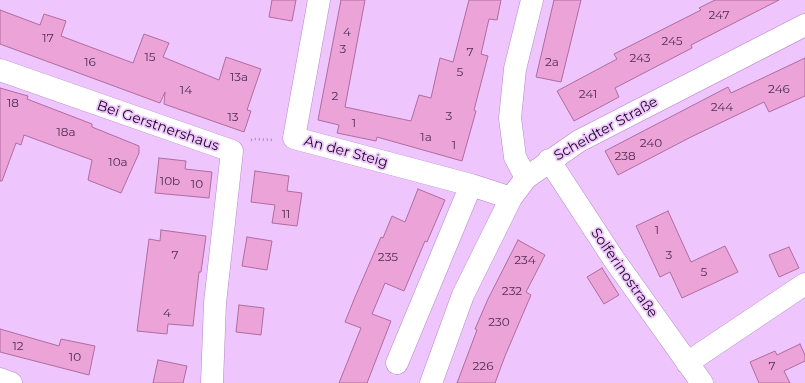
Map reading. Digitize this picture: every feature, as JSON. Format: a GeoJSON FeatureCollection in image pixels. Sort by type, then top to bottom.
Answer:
{"type":"FeatureCollection","features":[{"type":"Feature","properties":{"kind":"street","name":"An der Steig"},"geometry":{"type":"LineString","coordinates":[[319,0],[294,138],[471,185],[510,198]]}},
{"type":"Feature","properties":{"kind":"street"},"geometry":{"type":"LineString","coordinates":[[526,178],[515,157],[510,118],[516,69],[532,0]]}},
{"type":"Feature","properties":{"kind":"street","name":"Scheidter Straße"},"geometry":{"type":"LineString","coordinates":[[431,383],[463,295],[510,198],[526,178],[549,160],[579,141],[805,25]]}},
{"type":"Feature","properties":{"kind":"street","name":"Bei Gerstnershaus"},"geometry":{"type":"LineString","coordinates":[[0,70],[232,151],[215,304],[212,383]]}},
{"type":"Feature","properties":{"kind":"street","name":"Solferinostraße"},"geometry":{"type":"LineString","coordinates":[[549,160],[613,258],[702,383]]}},
{"type":"Feature","properties":{"kind":"street"},"geometry":{"type":"LineString","coordinates":[[397,363],[471,185]]}},
{"type":"Feature","properties":{"kind":"street"},"geometry":{"type":"LineString","coordinates":[[687,363],[805,284]]}},
{"type":"Feature","properties":{"kind":"street"},"geometry":{"type":"LineString","coordinates":[[0,379],[12,383]]}},
{"type":"Feature","properties":{"kind":"path"},"geometry":{"type":"LineString","coordinates":[[254,139],[278,141]]}},
{"type":"Feature","properties":{"kind":"building"},"geometry":{"type":"Polygon","coordinates":[[[272,0],[296,0],[292,21],[269,17],[272,0]]]}},
{"type":"Feature","properties":{"kind":"building"},"geometry":{"type":"Polygon","coordinates":[[[341,0],[365,0],[345,107],[411,121],[419,95],[431,98],[440,58],[453,62],[469,0],[501,0],[497,20],[489,19],[481,54],[488,56],[474,110],[476,111],[462,161],[377,137],[376,141],[337,133],[339,125],[318,120],[341,0]]]}},
{"type":"Feature","properties":{"kind":"building"},"geometry":{"type":"Polygon","coordinates":[[[554,0],[581,0],[561,82],[536,77],[554,0]]]}},
{"type":"Feature","properties":{"kind":"building"},"geometry":{"type":"Polygon","coordinates":[[[715,0],[779,0],[691,45],[692,48],[615,88],[619,97],[574,121],[557,91],[617,59],[614,54],[701,10],[699,8],[715,0]]]}},
{"type":"Feature","properties":{"kind":"building"},"geometry":{"type":"Polygon","coordinates":[[[0,10],[40,25],[44,14],[66,21],[61,36],[133,63],[144,34],[169,43],[163,57],[219,80],[226,57],[261,69],[247,110],[251,111],[244,132],[164,104],[165,92],[160,103],[0,44],[0,10]]]}},
{"type":"Feature","properties":{"kind":"building"},"geometry":{"type":"Polygon","coordinates":[[[805,58],[805,96],[769,112],[764,102],[691,137],[618,175],[605,151],[728,87],[731,93],[805,58]]]}},
{"type":"Feature","properties":{"kind":"building"},"geometry":{"type":"Polygon","coordinates":[[[0,88],[28,96],[27,99],[92,124],[92,127],[139,146],[139,153],[121,193],[88,180],[92,160],[24,135],[21,145],[16,143],[2,181],[0,181],[0,88]]]}},
{"type":"Feature","properties":{"kind":"building"},"geometry":{"type":"Polygon","coordinates":[[[159,158],[186,161],[185,169],[212,172],[209,198],[155,193],[159,158]]]}},
{"type":"Feature","properties":{"kind":"building"},"geometry":{"type":"Polygon","coordinates":[[[255,171],[289,176],[287,191],[302,193],[297,226],[272,223],[275,205],[251,202],[255,171]]]}},
{"type":"Feature","properties":{"kind":"building"},"geometry":{"type":"Polygon","coordinates":[[[418,189],[445,200],[427,242],[425,241],[404,291],[385,283],[372,314],[391,321],[367,383],[339,383],[361,328],[345,322],[355,297],[381,237],[383,238],[392,216],[405,222],[418,189]]]}},
{"type":"Feature","properties":{"kind":"building"},"geometry":{"type":"Polygon","coordinates":[[[668,211],[691,262],[725,246],[738,272],[682,298],[670,272],[660,277],[636,226],[668,211]]]}},
{"type":"Feature","properties":{"kind":"building"},"geometry":{"type":"Polygon","coordinates":[[[161,230],[206,236],[201,272],[199,272],[193,326],[168,324],[167,334],[137,331],[149,239],[160,241],[161,230]]]}},
{"type":"Feature","properties":{"kind":"building"},"geometry":{"type":"Polygon","coordinates":[[[247,237],[272,241],[267,270],[242,266],[247,237]]]}},
{"type":"Feature","properties":{"kind":"building"},"geometry":{"type":"Polygon","coordinates":[[[518,240],[545,255],[526,292],[531,295],[495,383],[457,383],[477,330],[475,329],[488,299],[518,240]]]}},
{"type":"Feature","properties":{"kind":"building"},"geometry":{"type":"Polygon","coordinates":[[[789,247],[799,268],[779,277],[769,255],[789,247]]]}},
{"type":"Feature","properties":{"kind":"building"},"geometry":{"type":"Polygon","coordinates":[[[602,268],[619,295],[604,304],[587,277],[602,268]]]}},
{"type":"Feature","properties":{"kind":"building"},"geometry":{"type":"Polygon","coordinates":[[[239,305],[264,308],[261,335],[236,332],[239,305]]]}},
{"type":"Feature","properties":{"kind":"building"},"geometry":{"type":"Polygon","coordinates":[[[0,329],[59,346],[61,339],[95,346],[89,375],[0,352],[0,329]]]}},
{"type":"Feature","properties":{"kind":"building"},"geometry":{"type":"Polygon","coordinates":[[[800,344],[805,355],[805,361],[784,371],[790,383],[759,383],[750,362],[775,351],[777,355],[800,344]]]}},
{"type":"Feature","properties":{"kind":"building"},"geometry":{"type":"Polygon","coordinates":[[[158,360],[187,366],[183,383],[153,383],[158,360]]]}}]}
